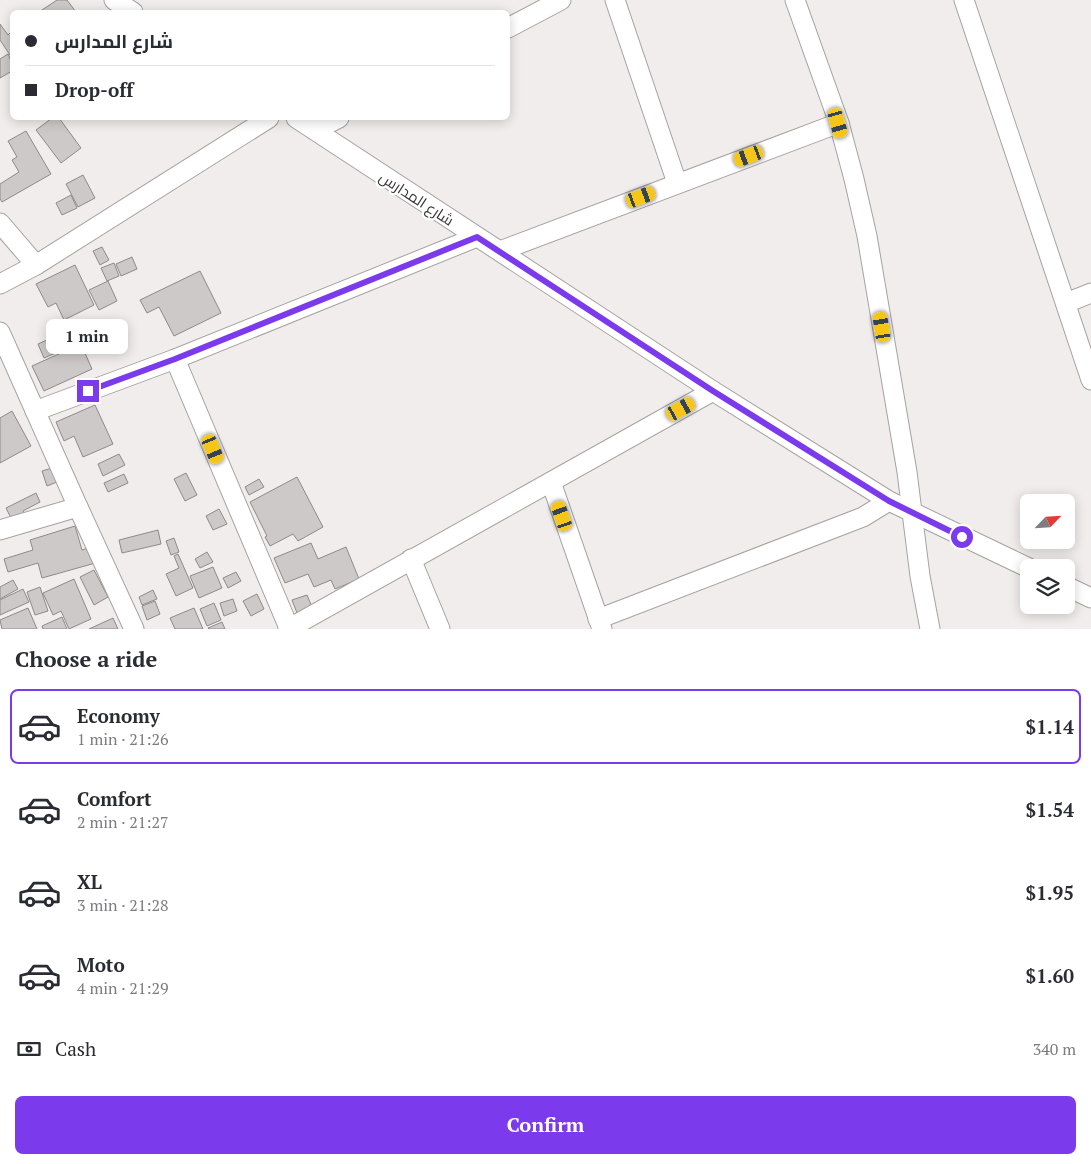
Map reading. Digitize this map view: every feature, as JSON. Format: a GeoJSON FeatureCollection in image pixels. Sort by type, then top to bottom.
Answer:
{"type":"FeatureCollection","features":[{"type":"Feature","properties":{"kind":"street"},"geometry":{"type":"LineString","coordinates":[[114,0],[131,10]]}},
{"type":"Feature","properties":{"kind":"street"},"geometry":{"type":"LineString","coordinates":[[510,27],[561,0]]}},
{"type":"Feature","properties":{"kind":"street"},"geometry":{"type":"LineString","coordinates":[[614,0],[677,183]]}},
{"type":"Feature","properties":{"kind":"street"},"geometry":{"type":"LineString","coordinates":[[796,0],[838,123],[854,178],[867,236],[913,513],[920,576],[930,629]]}},
{"type":"Feature","properties":{"kind":"street"},"geometry":{"type":"LineString","coordinates":[[964,0],[1091,380]]}},
{"type":"Feature","properties":{"kind":"street"},"geometry":{"type":"LineString","coordinates":[[0,284],[36,265],[266,120]]}},
{"type":"Feature","properties":{"kind":"street","name":"شارع المدارس"},"geometry":{"type":"LineString","coordinates":[[299,120],[713,391],[889,501],[1020,564]]}},
{"type":"Feature","properties":{"kind":"street"},"geometry":{"type":"LineString","coordinates":[[315,130],[334,120]]}},
{"type":"Feature","properties":{"kind":"street"},"geometry":{"type":"LineString","coordinates":[[500,251],[838,123]]}},
{"type":"Feature","properties":{"kind":"street"},"geometry":{"type":"LineString","coordinates":[[0,223],[36,265]]}},
{"type":"Feature","properties":{"kind":"street"},"geometry":{"type":"LineString","coordinates":[[35,411],[175,359],[477,237]]}},
{"type":"Feature","properties":{"kind":"street"},"geometry":{"type":"LineString","coordinates":[[1066,303],[1091,293]]}},
{"type":"Feature","properties":{"kind":"street"},"geometry":{"type":"LineString","coordinates":[[0,332],[134,629]]}},
{"type":"Feature","properties":{"kind":"street"},"geometry":{"type":"LineString","coordinates":[[175,359],[289,629],[713,391]]}},
{"type":"Feature","properties":{"kind":"street"},"geometry":{"type":"LineString","coordinates":[[551,482],[600,624],[863,517],[889,501]]}},
{"type":"Feature","properties":{"kind":"street"},"geometry":{"type":"LineString","coordinates":[[0,530],[78,507]]}},
{"type":"Feature","properties":{"kind":"street"},"geometry":{"type":"LineString","coordinates":[[411,559],[440,629]]}},
{"type":"Feature","properties":{"kind":"street"},"geometry":{"type":"LineString","coordinates":[[1075,590],[1091,598]]}},
{"type":"Feature","properties":{"kind":"building"},"geometry":{"type":"Polygon","coordinates":[[[57,0],[67,0],[74,10],[42,10],[57,0]]]}},
{"type":"Feature","properties":{"kind":"building"},"geometry":{"type":"Polygon","coordinates":[[[0,24],[8,35],[10,33],[10,55],[0,40],[0,24]]]}},
{"type":"Feature","properties":{"kind":"building"},"geometry":{"type":"Polygon","coordinates":[[[8,54],[10,58],[10,72],[0,78],[0,59],[8,54]]]}},
{"type":"Feature","properties":{"kind":"building"},"geometry":{"type":"Polygon","coordinates":[[[49,120],[60,120],[81,148],[61,163],[36,130],[49,120]]]}},
{"type":"Feature","properties":{"kind":"building"},"geometry":{"type":"Polygon","coordinates":[[[26,131],[51,174],[2,202],[0,199],[0,184],[19,172],[12,160],[17,157],[8,141],[26,131]]]}},
{"type":"Feature","properties":{"kind":"building"},"geometry":{"type":"Polygon","coordinates":[[[83,175],[95,198],[78,207],[66,184],[83,175]]]}},
{"type":"Feature","properties":{"kind":"building"},"geometry":{"type":"Polygon","coordinates":[[[71,195],[77,208],[62,215],[56,203],[71,195]]]}},
{"type":"Feature","properties":{"kind":"building"},"geometry":{"type":"Polygon","coordinates":[[[102,247],[109,260],[100,265],[93,251],[102,247]]]}},
{"type":"Feature","properties":{"kind":"building"},"geometry":{"type":"Polygon","coordinates":[[[132,257],[137,269],[121,276],[116,264],[132,257]]]}},
{"type":"Feature","properties":{"kind":"building"},"geometry":{"type":"Polygon","coordinates":[[[114,263],[119,276],[107,281],[101,268],[114,263]]]}},
{"type":"Feature","properties":{"kind":"building"},"geometry":{"type":"Polygon","coordinates":[[[75,265],[94,305],[64,320],[56,303],[48,307],[36,284],[75,265]]]}},
{"type":"Feature","properties":{"kind":"building"},"geometry":{"type":"Polygon","coordinates":[[[200,271],[221,313],[174,336],[159,307],[147,313],[140,300],[200,271]]]}},
{"type":"Feature","properties":{"kind":"building"},"geometry":{"type":"Polygon","coordinates":[[[108,281],[117,301],[99,310],[89,290],[108,281]]]}},
{"type":"Feature","properties":{"kind":"building"},"geometry":{"type":"Polygon","coordinates":[[[49,339],[56,353],[44,358],[38,344],[49,339]]]}},
{"type":"Feature","properties":{"kind":"building"},"geometry":{"type":"Polygon","coordinates":[[[81,344],[92,369],[44,391],[32,366],[81,344]]]}},
{"type":"Feature","properties":{"kind":"building"},"geometry":{"type":"Polygon","coordinates":[[[95,405],[113,444],[83,457],[74,436],[64,441],[56,422],[95,405]]]}},
{"type":"Feature","properties":{"kind":"building"},"geometry":{"type":"Polygon","coordinates":[[[12,411],[31,446],[0,463],[0,418],[12,411]]]}},
{"type":"Feature","properties":{"kind":"building"},"geometry":{"type":"Polygon","coordinates":[[[119,454],[125,465],[103,476],[98,464],[119,454]]]}},
{"type":"Feature","properties":{"kind":"building"},"geometry":{"type":"Polygon","coordinates":[[[52,468],[57,482],[47,486],[42,471],[52,468]]]}},
{"type":"Feature","properties":{"kind":"building"},"geometry":{"type":"Polygon","coordinates":[[[186,473],[197,495],[185,501],[174,479],[186,473]]]}},
{"type":"Feature","properties":{"kind":"building"},"geometry":{"type":"Polygon","coordinates":[[[124,474],[128,483],[108,492],[104,483],[124,474]]]}},
{"type":"Feature","properties":{"kind":"building"},"geometry":{"type":"Polygon","coordinates":[[[297,477],[323,527],[298,541],[293,534],[270,546],[250,502],[297,477]]]}},
{"type":"Feature","properties":{"kind":"building"},"geometry":{"type":"Polygon","coordinates":[[[259,479],[264,487],[249,495],[245,487],[259,479]]]}},
{"type":"Feature","properties":{"kind":"building"},"geometry":{"type":"Polygon","coordinates":[[[36,493],[40,502],[23,511],[27,518],[14,524],[6,508],[36,493]]]}},
{"type":"Feature","properties":{"kind":"building"},"geometry":{"type":"Polygon","coordinates":[[[219,509],[227,524],[213,530],[206,516],[219,509]]]}},
{"type":"Feature","properties":{"kind":"building"},"geometry":{"type":"Polygon","coordinates":[[[75,526],[82,550],[94,546],[99,562],[42,578],[38,563],[8,572],[4,559],[33,550],[30,540],[75,526]]]}},
{"type":"Feature","properties":{"kind":"building"},"geometry":{"type":"Polygon","coordinates":[[[158,530],[161,544],[122,553],[119,540],[158,530]]]}},
{"type":"Feature","properties":{"kind":"building"},"geometry":{"type":"Polygon","coordinates":[[[174,538],[179,552],[171,555],[166,541],[174,538]]]}},
{"type":"Feature","properties":{"kind":"building"},"geometry":{"type":"Polygon","coordinates":[[[311,543],[318,559],[346,547],[359,579],[335,589],[331,580],[314,587],[308,574],[285,583],[274,558],[311,543]]]}},
{"type":"Feature","properties":{"kind":"building"},"geometry":{"type":"Polygon","coordinates":[[[207,552],[213,562],[200,568],[195,559],[207,552]]]}},
{"type":"Feature","properties":{"kind":"building"},"geometry":{"type":"Polygon","coordinates":[[[178,554],[193,588],[176,596],[166,574],[179,568],[174,556],[178,554]]]}},
{"type":"Feature","properties":{"kind":"building"},"geometry":{"type":"Polygon","coordinates":[[[213,567],[222,588],[199,598],[190,576],[213,567]]]}},
{"type":"Feature","properties":{"kind":"building"},"geometry":{"type":"Polygon","coordinates":[[[94,570],[108,597],[94,605],[80,577],[94,570]]]}},
{"type":"Feature","properties":{"kind":"building"},"geometry":{"type":"Polygon","coordinates":[[[236,572],[241,581],[228,588],[223,578],[236,572]]]}},
{"type":"Feature","properties":{"kind":"building"},"geometry":{"type":"Polygon","coordinates":[[[74,579],[91,619],[69,629],[61,611],[53,615],[43,593],[74,579]]]}},
{"type":"Feature","properties":{"kind":"building"},"geometry":{"type":"Polygon","coordinates":[[[13,580],[18,589],[0,599],[0,587],[13,580]]]}},
{"type":"Feature","properties":{"kind":"building"},"geometry":{"type":"Polygon","coordinates":[[[40,587],[48,611],[35,615],[27,592],[40,587]]]}},
{"type":"Feature","properties":{"kind":"building"},"geometry":{"type":"Polygon","coordinates":[[[23,589],[29,602],[0,615],[0,600],[23,589]]]}},
{"type":"Feature","properties":{"kind":"building"},"geometry":{"type":"Polygon","coordinates":[[[153,590],[157,599],[142,605],[139,597],[153,590]]]}},
{"type":"Feature","properties":{"kind":"building"},"geometry":{"type":"Polygon","coordinates":[[[257,594],[264,609],[251,616],[243,601],[257,594]]]}},
{"type":"Feature","properties":{"kind":"building"},"geometry":{"type":"Polygon","coordinates":[[[307,595],[312,607],[297,613],[292,600],[307,595]]]}},
{"type":"Feature","properties":{"kind":"building"},"geometry":{"type":"Polygon","coordinates":[[[233,599],[237,611],[224,616],[220,603],[233,599]]]}},
{"type":"Feature","properties":{"kind":"building"},"geometry":{"type":"Polygon","coordinates":[[[155,601],[160,614],[147,620],[142,606],[155,601]]]}},
{"type":"Feature","properties":{"kind":"building"},"geometry":{"type":"Polygon","coordinates":[[[214,603],[221,620],[207,626],[200,609],[214,603]]]}},
{"type":"Feature","properties":{"kind":"building"},"geometry":{"type":"Polygon","coordinates":[[[28,608],[37,629],[2,629],[0,620],[28,608]]]}},
{"type":"Feature","properties":{"kind":"building"},"geometry":{"type":"Polygon","coordinates":[[[194,608],[203,629],[175,629],[170,618],[194,608]]]}},
{"type":"Feature","properties":{"kind":"building"},"geometry":{"type":"Polygon","coordinates":[[[62,617],[67,629],[43,629],[42,626],[62,617]]]}},
{"type":"Feature","properties":{"kind":"building"},"geometry":{"type":"Polygon","coordinates":[[[113,618],[118,629],[89,629],[113,618]]]}},
{"type":"Feature","properties":{"kind":"building"},"geometry":{"type":"Polygon","coordinates":[[[222,622],[225,629],[208,628],[222,622]]]}},
{"type":"Feature","properties":{"kind":"route"},"geometry":{"type":"LineString","coordinates":[[88,391],[175,359],[477,237],[713,391],[889,501],[962,537]]}}]}
